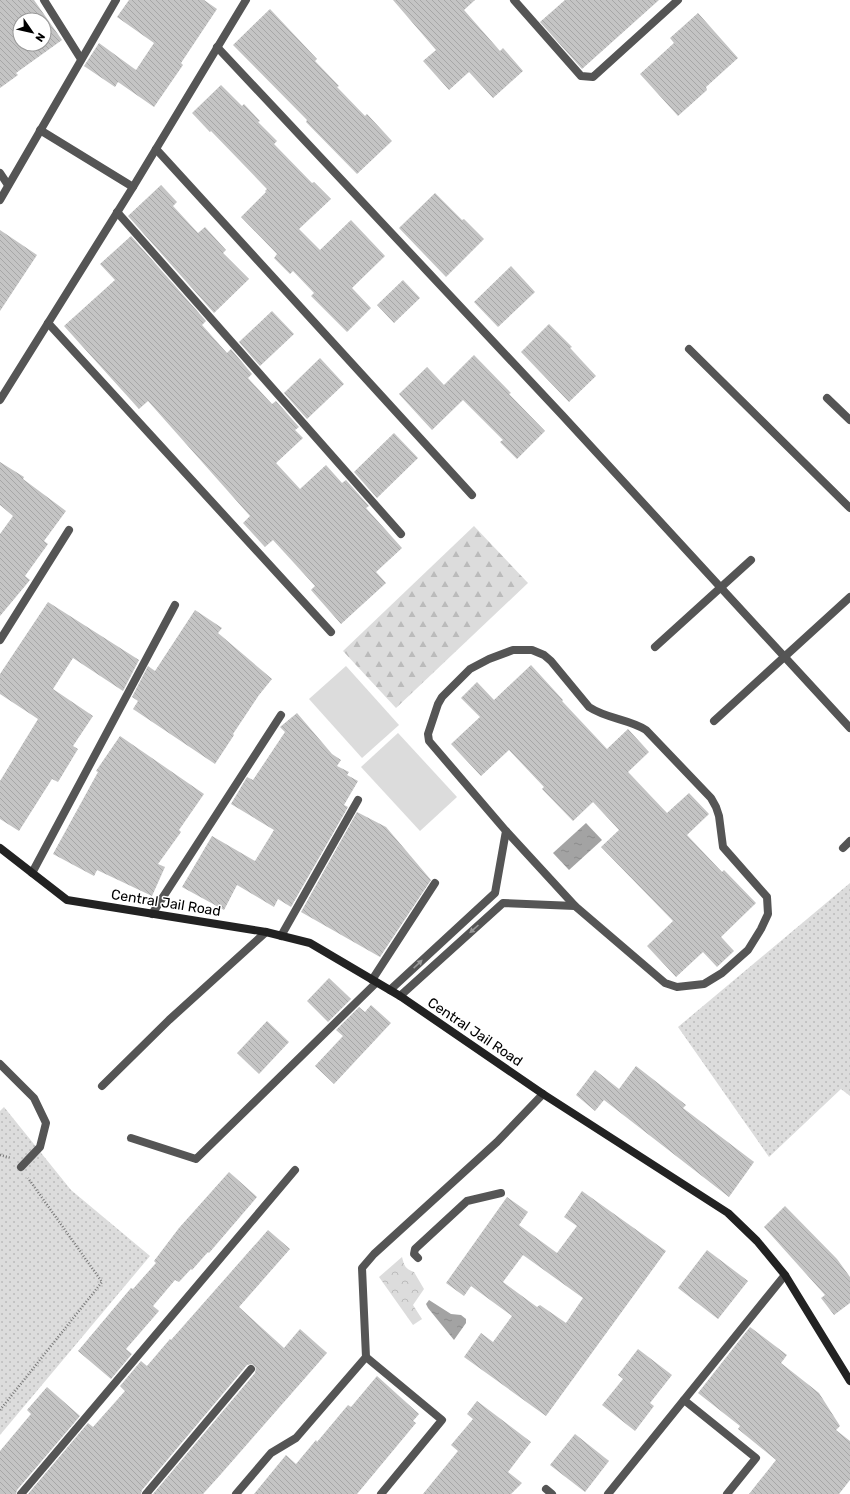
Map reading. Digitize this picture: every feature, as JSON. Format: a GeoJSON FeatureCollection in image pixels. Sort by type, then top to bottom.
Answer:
{"type":"FeatureCollection","features":[{"type":"Feature","properties":{"kind":"main road","name":"Central Jail Road"},"geometry":{"type":"LineString","coordinates":[[0,848],[67,900],[266,932],[310,944],[400,996],[543,1094],[728,1213],[757,1241],[785,1276],[850,1381]]}},
{"type":"Feature","properties":{"kind":"street"},"geometry":{"type":"LineString","coordinates":[[44,0],[81,59]]}},
{"type":"Feature","properties":{"kind":"street"},"geometry":{"type":"LineString","coordinates":[[0,200],[116,0]]}},
{"type":"Feature","properties":{"kind":"street"},"geometry":{"type":"LineString","coordinates":[[514,0],[581,76],[593,77],[678,0]]}},
{"type":"Feature","properties":{"kind":"street"},"geometry":{"type":"LineString","coordinates":[[0,400],[133,188],[242,2]]}},
{"type":"Feature","properties":{"kind":"street"},"geometry":{"type":"LineString","coordinates":[[217,47],[562,414],[850,728]]}},
{"type":"Feature","properties":{"kind":"street"},"geometry":{"type":"LineString","coordinates":[[40,130],[133,188]]}},
{"type":"Feature","properties":{"kind":"street"},"geometry":{"type":"LineString","coordinates":[[156,149],[472,495]]}},
{"type":"Feature","properties":{"kind":"street"},"geometry":{"type":"LineString","coordinates":[[0,173],[8,185]]}},
{"type":"Feature","properties":{"kind":"street"},"geometry":{"type":"LineString","coordinates":[[117,212],[401,534]]}},
{"type":"Feature","properties":{"kind":"street"},"geometry":{"type":"LineString","coordinates":[[48,323],[331,632]]}},
{"type":"Feature","properties":{"kind":"street"},"geometry":{"type":"LineString","coordinates":[[689,349],[850,508]]}},
{"type":"Feature","properties":{"kind":"street"},"geometry":{"type":"LineString","coordinates":[[827,398],[850,420]]}},
{"type":"Feature","properties":{"kind":"street"},"geometry":{"type":"LineString","coordinates":[[0,640],[69,530]]}},
{"type":"Feature","properties":{"kind":"street"},"geometry":{"type":"LineString","coordinates":[[655,647],[751,560]]}},
{"type":"Feature","properties":{"kind":"street"},"geometry":{"type":"LineString","coordinates":[[714,721],[850,597]]}},
{"type":"Feature","properties":{"kind":"street"},"geometry":{"type":"LineString","coordinates":[[32,873],[175,605]]}},
{"type":"Feature","properties":{"kind":"street"},"geometry":{"type":"LineString","coordinates":[[513,650],[532,650],[544,655],[551,661],[589,707],[597,712],[637,724],[646,730],[711,798],[719,816],[723,847],[767,897],[768,914],[748,950],[722,973],[704,984],[677,987],[665,983],[575,906],[506,831],[429,741],[428,734],[442,697],[470,669],[502,653],[513,650]]}},
{"type":"Feature","properties":{"kind":"street"},"geometry":{"type":"LineString","coordinates":[[152,914],[281,715]]}},
{"type":"Feature","properties":{"kind":"street"},"geometry":{"type":"LineString","coordinates":[[281,936],[358,800]]}},
{"type":"Feature","properties":{"kind":"street"},"geometry":{"type":"LineString","coordinates":[[390,990],[495,892],[506,831]]}},
{"type":"Feature","properties":{"kind":"street"},"geometry":{"type":"LineString","coordinates":[[843,848],[850,842]]}},
{"type":"Feature","properties":{"kind":"street"},"geometry":{"type":"LineString","coordinates":[[131,1138],[196,1159],[374,981],[435,883]]}},
{"type":"Feature","properties":{"kind":"street"},"geometry":{"type":"LineString","coordinates":[[495,892],[503,903]]}},
{"type":"Feature","properties":{"kind":"street"},"geometry":{"type":"LineString","coordinates":[[400,996],[503,903],[575,906]]}},
{"type":"Feature","properties":{"kind":"street"},"geometry":{"type":"LineString","coordinates":[[102,1086],[169,1020],[266,932]]}},
{"type":"Feature","properties":{"kind":"street"},"geometry":{"type":"LineString","coordinates":[[0,1064],[34,1098],[46,1123],[40,1147],[21,1167]]}},
{"type":"Feature","properties":{"kind":"street"},"geometry":{"type":"LineString","coordinates":[[236,1494],[271,1453],[296,1438],[366,1357],[362,1268],[374,1254],[497,1142],[543,1094]]}},
{"type":"Feature","properties":{"kind":"street"},"geometry":{"type":"LineString","coordinates":[[21,1494],[295,1170]]}},
{"type":"Feature","properties":{"kind":"street"},"geometry":{"type":"LineString","coordinates":[[418,1258],[414,1254],[415,1249],[467,1201],[501,1193]]}},
{"type":"Feature","properties":{"kind":"street"},"geometry":{"type":"LineString","coordinates":[[608,1494],[785,1276]]}},
{"type":"Feature","properties":{"kind":"street"},"geometry":{"type":"LineString","coordinates":[[366,1357],[442,1420],[381,1494]]}},
{"type":"Feature","properties":{"kind":"street"},"geometry":{"type":"LineString","coordinates":[[146,1494],[251,1369]]}},
{"type":"Feature","properties":{"kind":"street"},"geometry":{"type":"LineString","coordinates":[[684,1400],[756,1458],[727,1494]]}},
{"type":"Feature","properties":{"kind":"path"},"geometry":{"type":"LineString","coordinates":[[0,1155],[16,1160],[102,1282],[0,1410]]}},
{"type":"Feature","properties":{"kind":"green space"},"geometry":{"type":"Polygon","coordinates":[[[474,526],[528,583],[396,708],[343,651],[474,526]]]}},
{"type":"Feature","properties":{"kind":"green space"},"geometry":{"type":"Polygon","coordinates":[[[346,666],[399,725],[362,758],[309,699],[346,666]]]}},
{"type":"Feature","properties":{"kind":"green space"},"geometry":{"type":"Polygon","coordinates":[[[398,733],[457,797],[420,831],[361,767],[398,733]]]}},
{"type":"Feature","properties":{"kind":"green space"},"geometry":{"type":"Polygon","coordinates":[[[850,883],[850,1096],[841,1089],[769,1157],[678,1027],[850,883]]]}},
{"type":"Feature","properties":{"kind":"green space"},"geometry":{"type":"Polygon","coordinates":[[[4,1107],[71,1190],[150,1256],[0,1435],[0,1111],[4,1107]]]}},
{"type":"Feature","properties":{"kind":"green space"},"geometry":{"type":"Polygon","coordinates":[[[402,1257],[405,1266],[414,1272],[424,1289],[413,1305],[422,1319],[413,1325],[379,1277],[402,1257]]]}},
{"type":"Feature","properties":{"kind":"water"},"geometry":{"type":"Polygon","coordinates":[[[586,823],[602,840],[569,870],[553,853],[586,823]]]}},
{"type":"Feature","properties":{"kind":"water"},"geometry":{"type":"Polygon","coordinates":[[[429,1300],[451,1314],[461,1315],[466,1319],[466,1323],[454,1340],[428,1308],[426,1304],[429,1300]]]}},
{"type":"Feature","properties":{"kind":"building"},"geometry":{"type":"Polygon","coordinates":[[[0,0],[34,0],[42,12],[12,12],[12,52],[45,52],[16,73],[18,75],[0,88],[0,0]]]}},
{"type":"Feature","properties":{"kind":"building"},"geometry":{"type":"Polygon","coordinates":[[[129,0],[204,0],[217,9],[181,63],[183,65],[154,107],[118,82],[115,87],[84,66],[99,43],[136,70],[154,43],[117,17],[129,0]]]}},
{"type":"Feature","properties":{"kind":"building"},"geometry":{"type":"Polygon","coordinates":[[[393,0],[475,0],[464,10],[500,51],[503,48],[523,71],[493,98],[469,72],[449,90],[423,61],[436,50],[393,0]]]}},
{"type":"Feature","properties":{"kind":"building"},"geometry":{"type":"Polygon","coordinates":[[[565,0],[659,0],[582,69],[540,22],[565,0]]]}},
{"type":"Feature","properties":{"kind":"building"},"geometry":{"type":"Polygon","coordinates":[[[270,9],[317,59],[315,61],[339,86],[337,87],[365,116],[367,114],[392,141],[357,174],[306,122],[307,120],[233,45],[270,9]]]}},
{"type":"Feature","properties":{"kind":"building"},"geometry":{"type":"Polygon","coordinates":[[[698,13],[738,58],[706,87],[707,90],[678,116],[640,74],[674,43],[670,38],[698,13]]]}},
{"type":"Feature","properties":{"kind":"building"},"geometry":{"type":"Polygon","coordinates":[[[52,26],[62,40],[52,47],[52,26]]]}},
{"type":"Feature","properties":{"kind":"building"},"geometry":{"type":"Polygon","coordinates":[[[221,85],[242,106],[244,104],[260,121],[258,122],[277,141],[274,144],[312,183],[314,182],[331,199],[299,229],[320,250],[351,220],[385,256],[352,288],[371,308],[347,332],[311,296],[314,293],[293,271],[290,274],[274,258],[277,254],[241,217],[266,192],[265,191],[267,189],[192,113],[221,85]]]}},
{"type":"Feature","properties":{"kind":"building"},"geometry":{"type":"Polygon","coordinates":[[[161,185],[177,202],[173,206],[198,233],[205,227],[226,250],[223,253],[249,279],[214,313],[128,216],[161,185]]]}},
{"type":"Feature","properties":{"kind":"building"},"geometry":{"type":"Polygon","coordinates":[[[435,193],[462,220],[464,219],[484,239],[446,277],[399,228],[435,193]]]}},
{"type":"Feature","properties":{"kind":"building"},"geometry":{"type":"Polygon","coordinates":[[[0,230],[37,255],[0,311],[0,230]]]}},
{"type":"Feature","properties":{"kind":"building"},"geometry":{"type":"Polygon","coordinates":[[[131,236],[206,321],[202,325],[227,353],[231,349],[252,374],[248,378],[272,404],[276,401],[299,427],[295,430],[303,438],[276,463],[300,489],[326,465],[342,483],[346,480],[369,506],[366,508],[402,548],[376,572],[386,583],[341,624],[311,590],[315,586],[273,540],[265,547],[243,523],[250,516],[148,401],[139,409],[64,326],[115,280],[100,264],[131,236]]]}},
{"type":"Feature","properties":{"kind":"building"},"geometry":{"type":"Polygon","coordinates":[[[511,266],[535,292],[498,327],[474,302],[511,266]]]}},
{"type":"Feature","properties":{"kind":"building"},"geometry":{"type":"Polygon","coordinates":[[[403,280],[420,298],[394,323],[377,305],[403,280]]]}},
{"type":"Feature","properties":{"kind":"building"},"geometry":{"type":"Polygon","coordinates":[[[272,311],[294,334],[260,366],[239,342],[272,311]]]}},
{"type":"Feature","properties":{"kind":"building"},"geometry":{"type":"Polygon","coordinates":[[[549,324],[572,347],[570,348],[596,376],[569,402],[521,352],[549,324]]]}},
{"type":"Feature","properties":{"kind":"building"},"geometry":{"type":"Polygon","coordinates":[[[474,355],[545,431],[517,459],[500,442],[503,440],[463,400],[432,430],[399,394],[427,367],[444,385],[474,355]]]}},
{"type":"Feature","properties":{"kind":"building"},"geometry":{"type":"Polygon","coordinates":[[[320,358],[344,384],[307,419],[284,393],[320,358]]]}},
{"type":"Feature","properties":{"kind":"building"},"geometry":{"type":"Polygon","coordinates":[[[394,433],[418,458],[377,498],[354,472],[394,433]]]}},
{"type":"Feature","properties":{"kind":"building"},"geometry":{"type":"Polygon","coordinates":[[[0,462],[24,477],[23,479],[66,511],[44,541],[48,544],[25,576],[30,580],[0,616],[0,534],[13,516],[0,505],[0,462]]]}},
{"type":"Feature","properties":{"kind":"building"},"geometry":{"type":"Polygon","coordinates":[[[48,602],[139,660],[123,691],[73,658],[53,689],[93,716],[73,746],[78,749],[58,782],[52,779],[19,831],[0,819],[0,781],[38,719],[0,694],[0,674],[48,602]]]}},
{"type":"Feature","properties":{"kind":"building"},"geometry":{"type":"Polygon","coordinates":[[[195,610],[222,628],[218,633],[272,679],[259,695],[215,764],[133,709],[138,701],[132,697],[148,666],[155,671],[195,610]]]}},
{"type":"Feature","properties":{"kind":"building"},"geometry":{"type":"Polygon","coordinates":[[[531,665],[607,749],[628,729],[649,752],[628,772],[667,813],[689,793],[709,814],[687,835],[722,872],[724,870],[756,903],[721,937],[734,951],[717,967],[703,952],[676,977],[647,946],[673,921],[601,847],[619,830],[593,802],[573,821],[542,789],[544,787],[509,750],[481,776],[451,744],[480,717],[461,698],[477,682],[494,700],[531,665]]]}},
{"type":"Feature","properties":{"kind":"building"},"geometry":{"type":"Polygon","coordinates":[[[297,713],[332,754],[341,760],[337,766],[349,772],[347,775],[358,781],[344,805],[348,807],[291,907],[278,899],[274,907],[237,885],[224,910],[182,887],[212,836],[255,861],[274,830],[231,804],[247,777],[253,780],[285,732],[280,727],[297,713]]]}},
{"type":"Feature","properties":{"kind":"building"},"geometry":{"type":"Polygon","coordinates":[[[120,736],[204,794],[179,830],[181,832],[158,864],[165,867],[152,896],[97,870],[94,876],[53,854],[98,772],[96,771],[120,736]]]}},
{"type":"Feature","properties":{"kind":"building"},"geometry":{"type":"Polygon","coordinates":[[[357,812],[386,827],[431,880],[380,957],[301,912],[357,812]]]}},
{"type":"Feature","properties":{"kind":"building"},"geometry":{"type":"Polygon","coordinates":[[[329,978],[351,999],[328,1022],[307,1001],[329,978]]]}},
{"type":"Feature","properties":{"kind":"building"},"geometry":{"type":"Polygon","coordinates":[[[371,1005],[391,1023],[334,1084],[315,1066],[343,1036],[336,1030],[359,1007],[365,1012],[371,1005]]]}},
{"type":"Feature","properties":{"kind":"building"},"geometry":{"type":"Polygon","coordinates":[[[267,1021],[289,1042],[259,1074],[237,1053],[267,1021]]]}},
{"type":"Feature","properties":{"kind":"building"},"geometry":{"type":"Polygon","coordinates":[[[636,1066],[686,1105],[683,1108],[754,1162],[729,1197],[604,1100],[595,1111],[576,1095],[595,1070],[619,1089],[636,1066]]]}},
{"type":"Feature","properties":{"kind":"building"},"geometry":{"type":"Polygon","coordinates":[[[229,1172],[257,1197],[209,1253],[208,1252],[179,1282],[175,1280],[153,1306],[159,1311],[126,1349],[132,1354],[111,1379],[78,1351],[131,1288],[133,1289],[156,1263],[154,1261],[179,1228],[229,1172]]]}},
{"type":"Feature","properties":{"kind":"building"},"geometry":{"type":"Polygon","coordinates":[[[582,1191],[666,1251],[546,1416],[464,1357],[481,1333],[493,1342],[512,1316],[471,1286],[464,1296],[446,1283],[507,1197],[528,1212],[519,1225],[557,1253],[577,1226],[564,1217],[582,1191]],[[523,1255],[503,1282],[537,1307],[540,1305],[566,1323],[583,1298],[523,1255]]]}},
{"type":"Feature","properties":{"kind":"building"},"geometry":{"type":"Polygon","coordinates":[[[785,1206],[837,1259],[850,1277],[850,1303],[834,1315],[821,1298],[825,1295],[764,1227],[785,1206]]]}},
{"type":"Feature","properties":{"kind":"building"},"geometry":{"type":"Polygon","coordinates":[[[268,1230],[290,1249],[239,1307],[284,1348],[300,1329],[327,1353],[203,1494],[153,1494],[255,1373],[256,1368],[252,1364],[247,1365],[142,1490],[141,1494],[28,1494],[88,1423],[93,1427],[125,1391],[120,1386],[141,1361],[147,1366],[268,1230]]]}},
{"type":"Feature","properties":{"kind":"building"},"geometry":{"type":"Polygon","coordinates":[[[707,1250],[748,1281],[718,1319],[678,1288],[707,1250]]]}},
{"type":"Feature","properties":{"kind":"building"},"geometry":{"type":"Polygon","coordinates":[[[750,1327],[787,1355],[781,1363],[819,1393],[840,1426],[836,1430],[850,1441],[850,1480],[839,1494],[749,1494],[776,1460],[738,1429],[740,1426],[698,1393],[750,1327]]]}},
{"type":"Feature","properties":{"kind":"building"},"geometry":{"type":"Polygon","coordinates":[[[638,1349],[672,1375],[650,1403],[654,1406],[635,1431],[602,1405],[623,1379],[618,1375],[638,1349]]]}},
{"type":"Feature","properties":{"kind":"building"},"geometry":{"type":"Polygon","coordinates":[[[377,1376],[419,1414],[413,1421],[416,1423],[357,1494],[254,1494],[286,1455],[296,1464],[316,1440],[317,1442],[348,1405],[351,1407],[377,1376]]]}},
{"type":"Feature","properties":{"kind":"building"},"geometry":{"type":"Polygon","coordinates":[[[47,1387],[80,1416],[17,1490],[16,1494],[0,1494],[0,1451],[31,1414],[27,1410],[47,1387]]]}},
{"type":"Feature","properties":{"kind":"building"},"geometry":{"type":"Polygon","coordinates":[[[477,1401],[531,1442],[508,1472],[522,1483],[511,1494],[423,1494],[458,1451],[451,1445],[473,1419],[467,1414],[477,1401]]]}},
{"type":"Feature","properties":{"kind":"building"},"geometry":{"type":"Polygon","coordinates":[[[575,1434],[609,1461],[585,1492],[550,1465],[575,1434]]]}}]}
